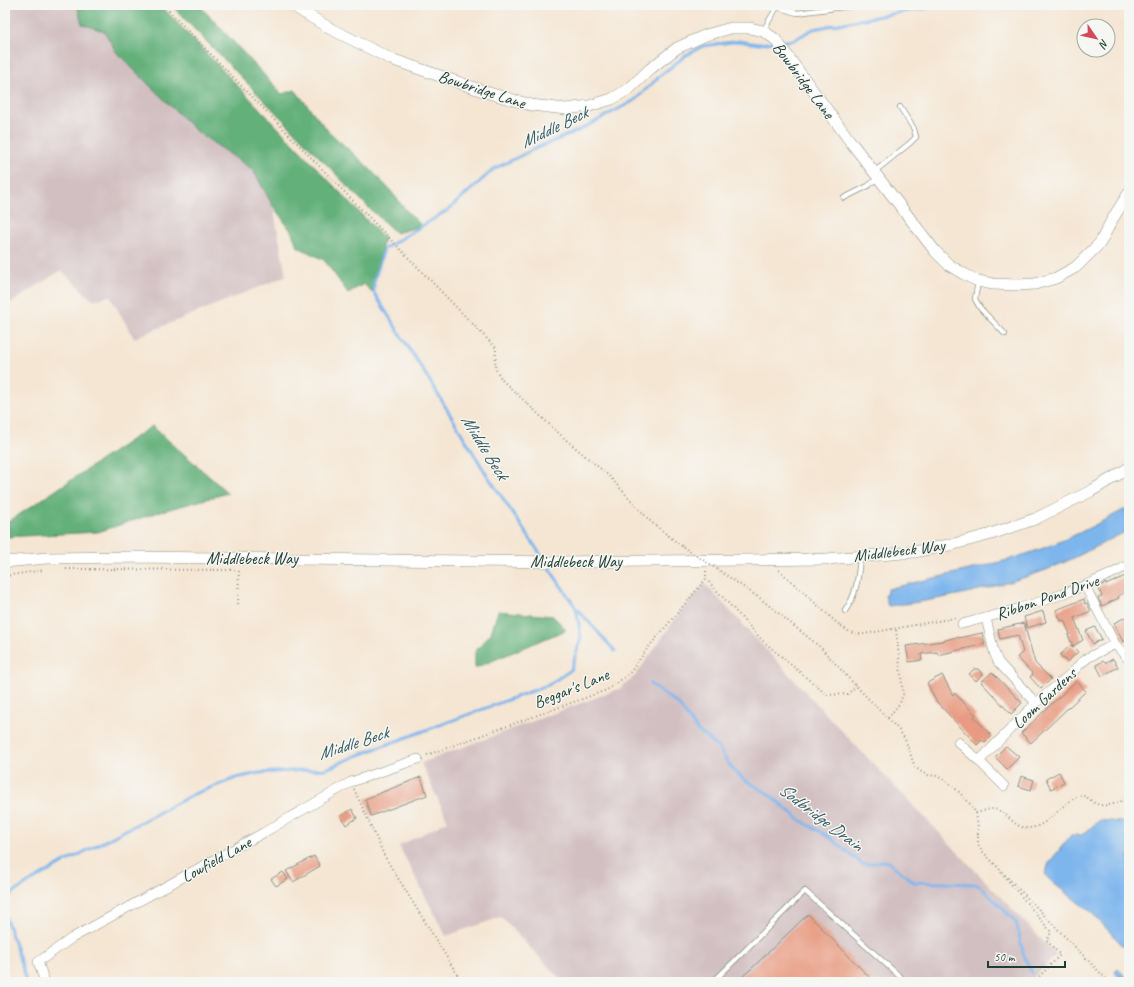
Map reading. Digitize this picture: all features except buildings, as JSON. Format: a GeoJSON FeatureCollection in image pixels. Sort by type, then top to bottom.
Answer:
{"type":"FeatureCollection","features":[{"type":"Feature","properties":{"kind":"street","name":"Bowbridge Lane"},"geometry":{"type":"LineString","coordinates":[[292,5],[329,28],[391,60],[489,93],[531,105],[566,109],[589,106],[612,99],[630,88],[650,69],[677,48],[706,35],[731,28],[750,28],[763,31],[775,39],[876,175],[935,251],[949,265],[964,274],[993,284],[1035,284],[1056,278],[1076,267],[1100,243],[1113,218],[1129,193]]}},
{"type":"Feature","properties":{"kind":"street","name":"Middlebeck Way"},"geometry":{"type":"LineString","coordinates":[[5,562],[47,558],[124,558],[557,562],[826,559],[914,552],[988,535],[1035,519],[1091,491],[1129,468]]}},
{"type":"Feature","properties":{"kind":"street","name":"Ribbon Pond Drive"},"geometry":{"type":"LineString","coordinates":[[959,621],[986,618],[1039,603],[1085,586],[1129,565]]}},
{"type":"Feature","properties":{"kind":"street"},"geometry":{"type":"LineString","coordinates":[[1085,586],[1115,644],[1129,660]]}},
{"type":"Feature","properties":{"kind":"street"},"geometry":{"type":"LineString","coordinates":[[986,618],[994,652],[998,662],[1036,703]]}},
{"type":"Feature","properties":{"kind":"street","name":"Loom Gardens"},"geometry":{"type":"LineString","coordinates":[[979,761],[1036,703],[1089,657],[1115,644]]}},
{"type":"Feature","properties":{"kind":"street"},"geometry":{"type":"LineString","coordinates":[[958,742],[1004,786]]}},
{"type":"Feature","properties":{"kind":"street","name":"Lowfield Lane"},"geometry":{"type":"LineString","coordinates":[[45,982],[38,962],[72,938],[263,833],[351,782],[418,759]]}},
{"type":"Feature","properties":{"kind":"lane"},"geometry":{"type":"LineString","coordinates":[[763,31],[776,6],[797,13],[858,5]]}},
{"type":"Feature","properties":{"kind":"lane"},"geometry":{"type":"LineString","coordinates":[[844,198],[868,186],[876,175],[916,137],[914,129],[900,107]]}},
{"type":"Feature","properties":{"kind":"lane"},"geometry":{"type":"LineString","coordinates":[[978,280],[975,299],[980,308],[1005,334]]}},
{"type":"Feature","properties":{"kind":"lane"},"geometry":{"type":"LineString","coordinates":[[845,611],[858,584],[861,556]]}},
{"type":"Feature","properties":{"kind":"lane"},"geometry":{"type":"LineString","coordinates":[[713,982],[805,891],[906,982]]}},
{"type":"Feature","properties":{"kind":"path"},"geometry":{"type":"LineString","coordinates":[[163,5],[496,348],[495,368],[502,380],[565,440],[608,475],[652,523],[683,548],[761,599],[820,647],[888,718],[905,739],[910,748],[915,767],[927,775],[937,776],[948,782],[959,792],[976,813],[978,844],[982,851],[1109,982]]}},
{"type":"Feature","properties":{"kind":"path"},"geometry":{"type":"LineString","coordinates":[[777,568],[837,623],[855,634],[959,621]]}},
{"type":"Feature","properties":{"kind":"path"},"geometry":{"type":"LineString","coordinates":[[706,569],[706,579],[763,640],[827,695],[848,694],[856,686]]}},
{"type":"Feature","properties":{"kind":"path"},"geometry":{"type":"LineString","coordinates":[[238,604],[239,570]]}},
{"type":"Feature","properties":{"kind":"path","name":"Beggar's Lane"},"geometry":{"type":"LineString","coordinates":[[418,759],[607,690],[629,674],[652,643],[706,579]]}},
{"type":"Feature","properties":{"kind":"path"},"geometry":{"type":"LineString","coordinates":[[888,718],[900,703],[903,694],[896,628]]}},
{"type":"Feature","properties":{"kind":"path"},"geometry":{"type":"LineString","coordinates":[[351,782],[385,857],[462,982]]}},
{"type":"Feature","properties":{"kind":"path"},"geometry":{"type":"LineString","coordinates":[[976,813],[992,809],[998,810],[1021,827],[1030,829],[1047,821],[1075,798],[1081,795],[1085,796],[1096,804],[1104,806],[1111,805],[1129,797]]}},
{"type":"Feature","properties":{"kind":"path"},"geometry":{"type":"LineString","coordinates":[[992,860],[1052,932],[1048,941],[1060,955],[1034,982]]}},
{"type":"Feature","properties":{"kind":"shaded area"},"geometry":{"type":"Polygon","coordinates":[[[5,5],[77,5],[82,24],[104,31],[117,53],[196,131],[253,170],[273,206],[286,276],[134,338],[110,296],[92,300],[61,270],[5,307],[5,5]]]}},
{"type":"Feature","properties":{"kind":"shaded area"},"geometry":{"type":"Polygon","coordinates":[[[705,584],[838,727],[1056,955],[1029,982],[563,982],[501,917],[446,936],[399,846],[448,821],[421,763],[619,689],[636,675],[681,611],[705,584]]]}},
{"type":"Feature","properties":{"kind":"green space"},"geometry":{"type":"Polygon","coordinates":[[[77,5],[160,5],[384,238],[372,293],[364,284],[348,293],[324,260],[298,247],[291,231],[273,206],[253,170],[196,131],[117,53],[104,31],[82,24],[77,5]]]}},
{"type":"Feature","properties":{"kind":"green space"},"geometry":{"type":"Polygon","coordinates":[[[171,5],[199,5],[282,94],[295,90],[328,131],[366,165],[422,226],[396,233],[368,207],[171,5]]]}},
{"type":"Feature","properties":{"kind":"green space"},"geometry":{"type":"Polygon","coordinates":[[[152,426],[228,493],[159,512],[98,532],[5,537],[5,524],[152,426]]]}},
{"type":"Feature","properties":{"kind":"green space"},"geometry":{"type":"Polygon","coordinates":[[[498,611],[553,616],[566,630],[475,668],[475,652],[491,633],[498,611]]]}},
{"type":"Feature","properties":{"kind":"water"},"geometry":{"type":"Polygon","coordinates":[[[1129,507],[1129,530],[1057,566],[988,588],[888,606],[885,596],[888,589],[985,566],[1053,545],[1129,507]]]}},
{"type":"Feature","properties":{"kind":"water"},"geometry":{"type":"Polygon","coordinates":[[[1100,820],[1129,823],[1129,952],[1092,913],[1045,875],[1049,863],[1071,835],[1082,835],[1100,820]]]}},
{"type":"Feature","properties":{"kind":"water"},"geometry":{"type":"Polygon","coordinates":[[[1118,969],[1129,980],[1129,982],[1124,982],[1114,972],[1118,969]]]}},
{"type":"Feature","properties":{"kind":"waterway","name":"Middle Beck"},"geometry":{"type":"LineString","coordinates":[[780,42],[794,40],[813,29],[901,12],[947,5]]}},
{"type":"Feature","properties":{"kind":"waterway","name":"Middle Beck"},"geometry":{"type":"LineString","coordinates":[[543,558],[485,472],[374,293],[374,281],[384,249],[448,210],[494,169],[532,150],[580,130],[635,100],[662,74],[685,56],[703,46],[739,41],[758,44],[774,42]]}},
{"type":"Feature","properties":{"kind":"waterway","name":"Middle Beck"},"geometry":{"type":"LineString","coordinates":[[5,898],[65,862],[194,794],[236,778],[259,773],[326,769],[356,756],[548,685],[571,670],[581,638],[576,608],[547,565]]}},
{"type":"Feature","properties":{"kind":"waterway","name":"Sodbridge Drain"},"geometry":{"type":"LineString","coordinates":[[577,609],[615,651]]}},
{"type":"Feature","properties":{"kind":"waterway","name":"Sodbridge Drain"},"geometry":{"type":"LineString","coordinates":[[650,684],[678,704],[698,731],[720,750],[730,766],[742,778],[770,795],[800,820],[829,837],[862,864],[871,864],[882,861],[888,862],[914,882],[975,884],[981,887],[1016,922],[1024,956],[1032,973]]}},
{"type":"Feature","properties":{"kind":"waterway","name":"Middle Beck"},"geometry":{"type":"LineString","coordinates":[[5,915],[26,982]]}}]}
